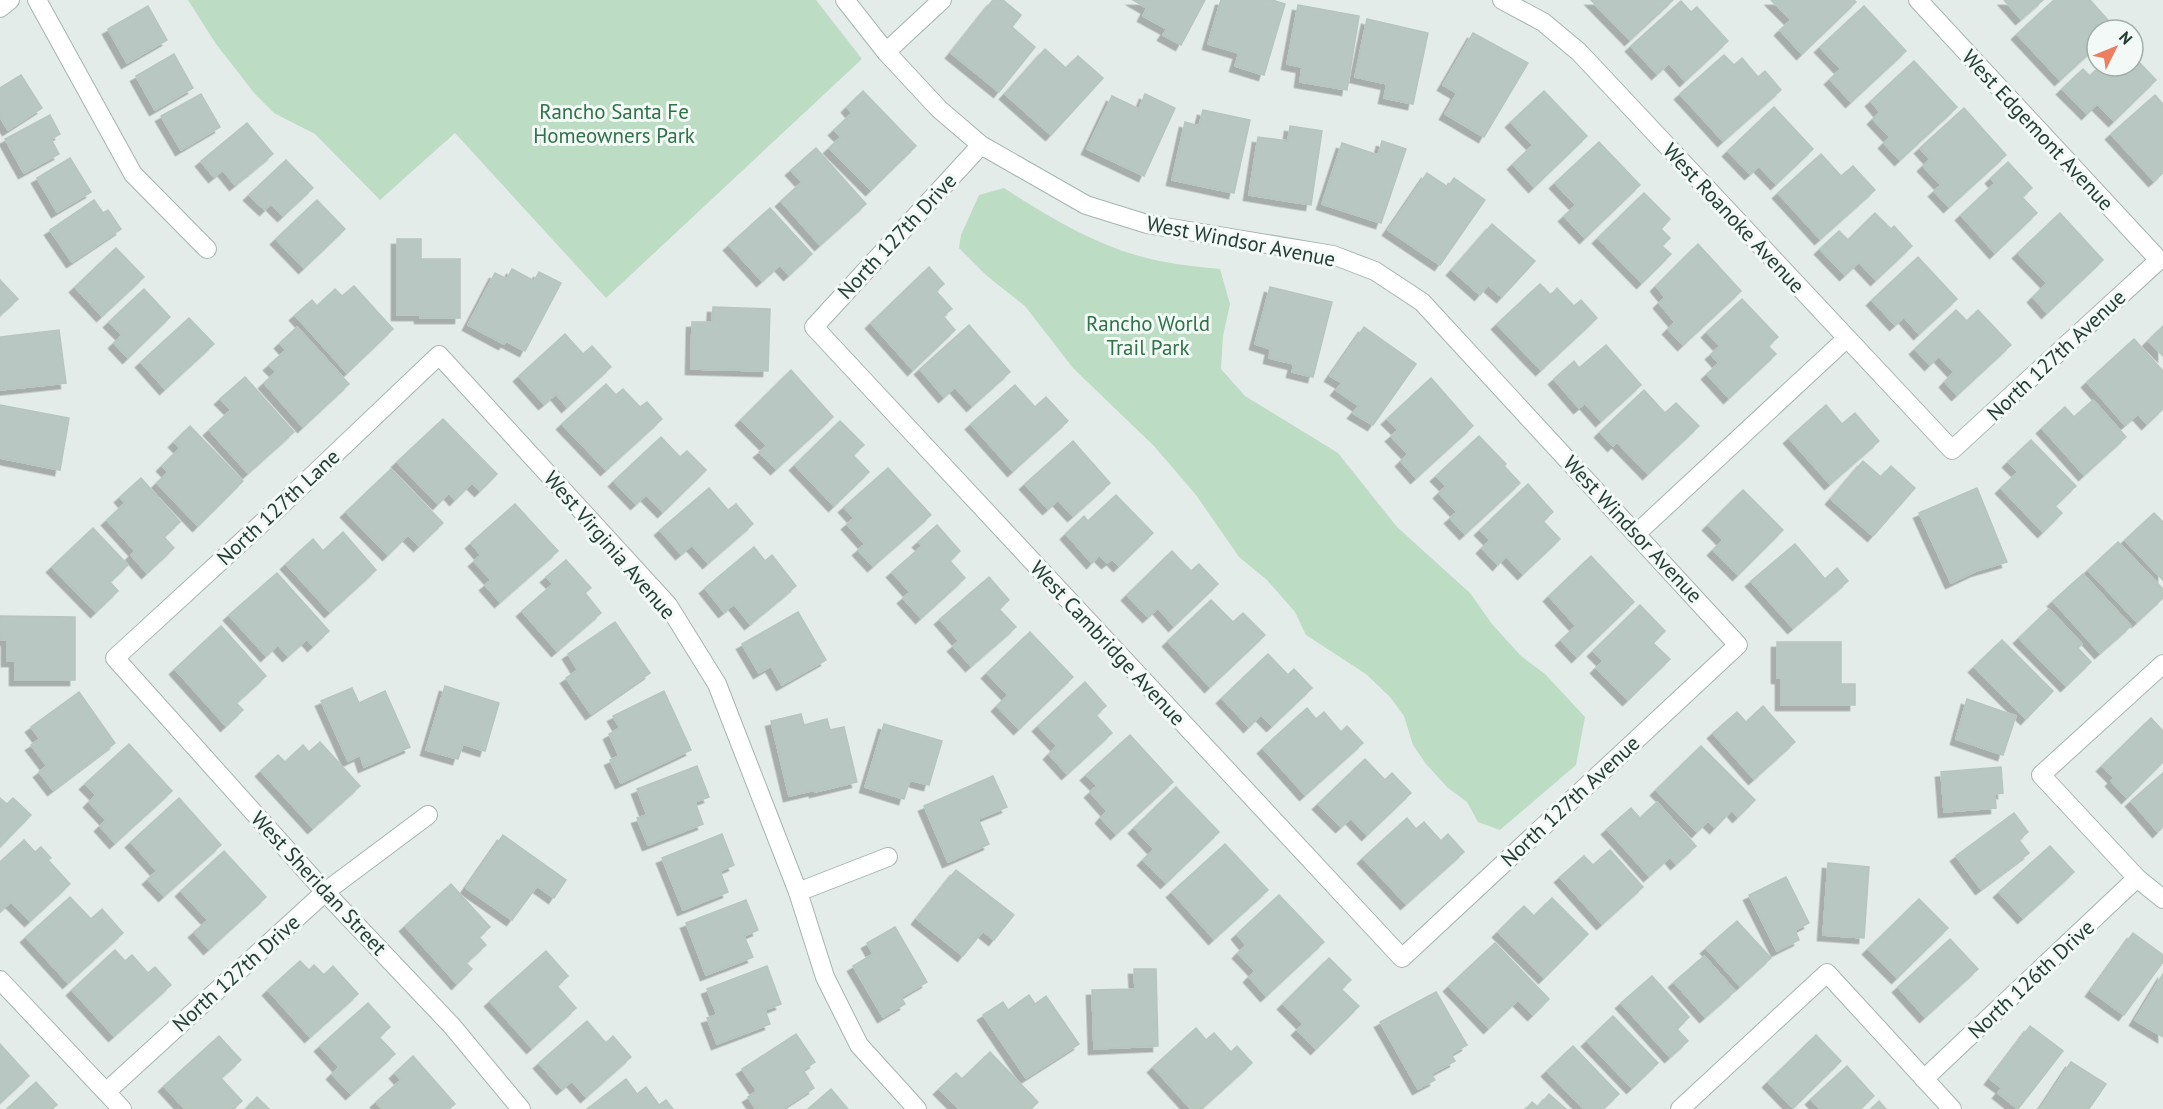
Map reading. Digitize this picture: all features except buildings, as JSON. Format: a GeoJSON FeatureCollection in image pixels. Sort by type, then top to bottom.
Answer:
{"type":"FeatureCollection","features":[{"type":"Feature","properties":{"kind":"street"},"geometry":{"type":"LineString","coordinates":[[0,8],[10,0]]}},
{"type":"Feature","properties":{"kind":"street"},"geometry":{"type":"LineString","coordinates":[[37,0],[133,174],[207,249]]}},
{"type":"Feature","properties":{"kind":"street","name":"West Windsor Avenue"},"geometry":{"type":"LineString","coordinates":[[844,0],[886,52],[939,109],[981,145],[1086,205],[1147,224],[1333,255],[1374,271],[1422,302],[1738,645]]}},
{"type":"Feature","properties":{"kind":"street"},"geometry":{"type":"LineString","coordinates":[[886,52],[942,0]]}},
{"type":"Feature","properties":{"kind":"street","name":"West Roanoke Avenue"},"geometry":{"type":"LineString","coordinates":[[1502,0],[1543,22],[1579,52],[1952,450]]}},
{"type":"Feature","properties":{"kind":"street","name":"West Edgemont Avenue"},"geometry":{"type":"LineString","coordinates":[[1918,0],[2159,260]]}},
{"type":"Feature","properties":{"kind":"street","name":"North 127th Drive"},"geometry":{"type":"LineString","coordinates":[[814,327],[981,145]]}},
{"type":"Feature","properties":{"kind":"street","name":"North 127th Avenue"},"geometry":{"type":"LineString","coordinates":[[1952,450],[2159,260]]}},
{"type":"Feature","properties":{"kind":"street","name":"West Cambridge Avenue"},"geometry":{"type":"LineString","coordinates":[[814,327],[1402,958]]}},
{"type":"Feature","properties":{"kind":"street"},"geometry":{"type":"LineString","coordinates":[[1637,533],[1846,338]]}},
{"type":"Feature","properties":{"kind":"street","name":"North 127th Lane"},"geometry":{"type":"LineString","coordinates":[[115,658],[273,513],[439,355]]}},
{"type":"Feature","properties":{"kind":"street","name":"West Virginia Avenue"},"geometry":{"type":"LineString","coordinates":[[439,355],[668,605],[717,684],[798,892],[825,976],[859,1046],[917,1109]]}},
{"type":"Feature","properties":{"kind":"street","name":"North 127th Avenue"},"geometry":{"type":"LineString","coordinates":[[1402,958],[1738,645]]}},
{"type":"Feature","properties":{"kind":"street","name":"West Sheridan Street"},"geometry":{"type":"LineString","coordinates":[[115,658],[325,891],[452,1026],[521,1109]]}},
{"type":"Feature","properties":{"kind":"street"},"geometry":{"type":"LineString","coordinates":[[2163,664],[2041,775],[2137,878],[2163,899]]}},
{"type":"Feature","properties":{"kind":"street","name":"North 127th Drive"},"geometry":{"type":"LineString","coordinates":[[106,1092],[325,891],[428,815]]}},
{"type":"Feature","properties":{"kind":"street"},"geometry":{"type":"LineString","coordinates":[[798,892],[888,857]]}},
{"type":"Feature","properties":{"kind":"street","name":"North 126th Drive"},"geometry":{"type":"LineString","coordinates":[[1924,1079],[2137,878]]}},
{"type":"Feature","properties":{"kind":"street"},"geometry":{"type":"LineString","coordinates":[[1680,1109],[1827,973],[1952,1109]]}},
{"type":"Feature","properties":{"kind":"street"},"geometry":{"type":"LineString","coordinates":[[0,980],[122,1109]]}},
{"type":"Feature","properties":{"kind":"green space","name":"Rancho Santa Fe Homeowners Park"},"geometry":{"type":"Polygon","coordinates":[[[188,0],[816,0],[862,59],[606,298],[455,133],[380,200],[315,134],[274,113],[255,94],[216,44],[188,0]]]}},
{"type":"Feature","properties":{"kind":"green space","name":"Rancho World Trail Park"},"geometry":{"type":"Polygon","coordinates":[[[1004,188],[1059,222],[1118,249],[1167,262],[1220,269],[1230,304],[1223,336],[1221,369],[1245,396],[1338,453],[1397,527],[1470,593],[1492,624],[1521,656],[1545,674],[1585,717],[1576,765],[1500,830],[1478,822],[1467,802],[1448,788],[1426,764],[1413,745],[1404,716],[1390,697],[1366,674],[1306,635],[1295,612],[1267,580],[1239,557],[1196,495],[1154,446],[1073,368],[1025,306],[987,276],[959,248],[961,235],[979,195],[1004,188]]]}}]}
